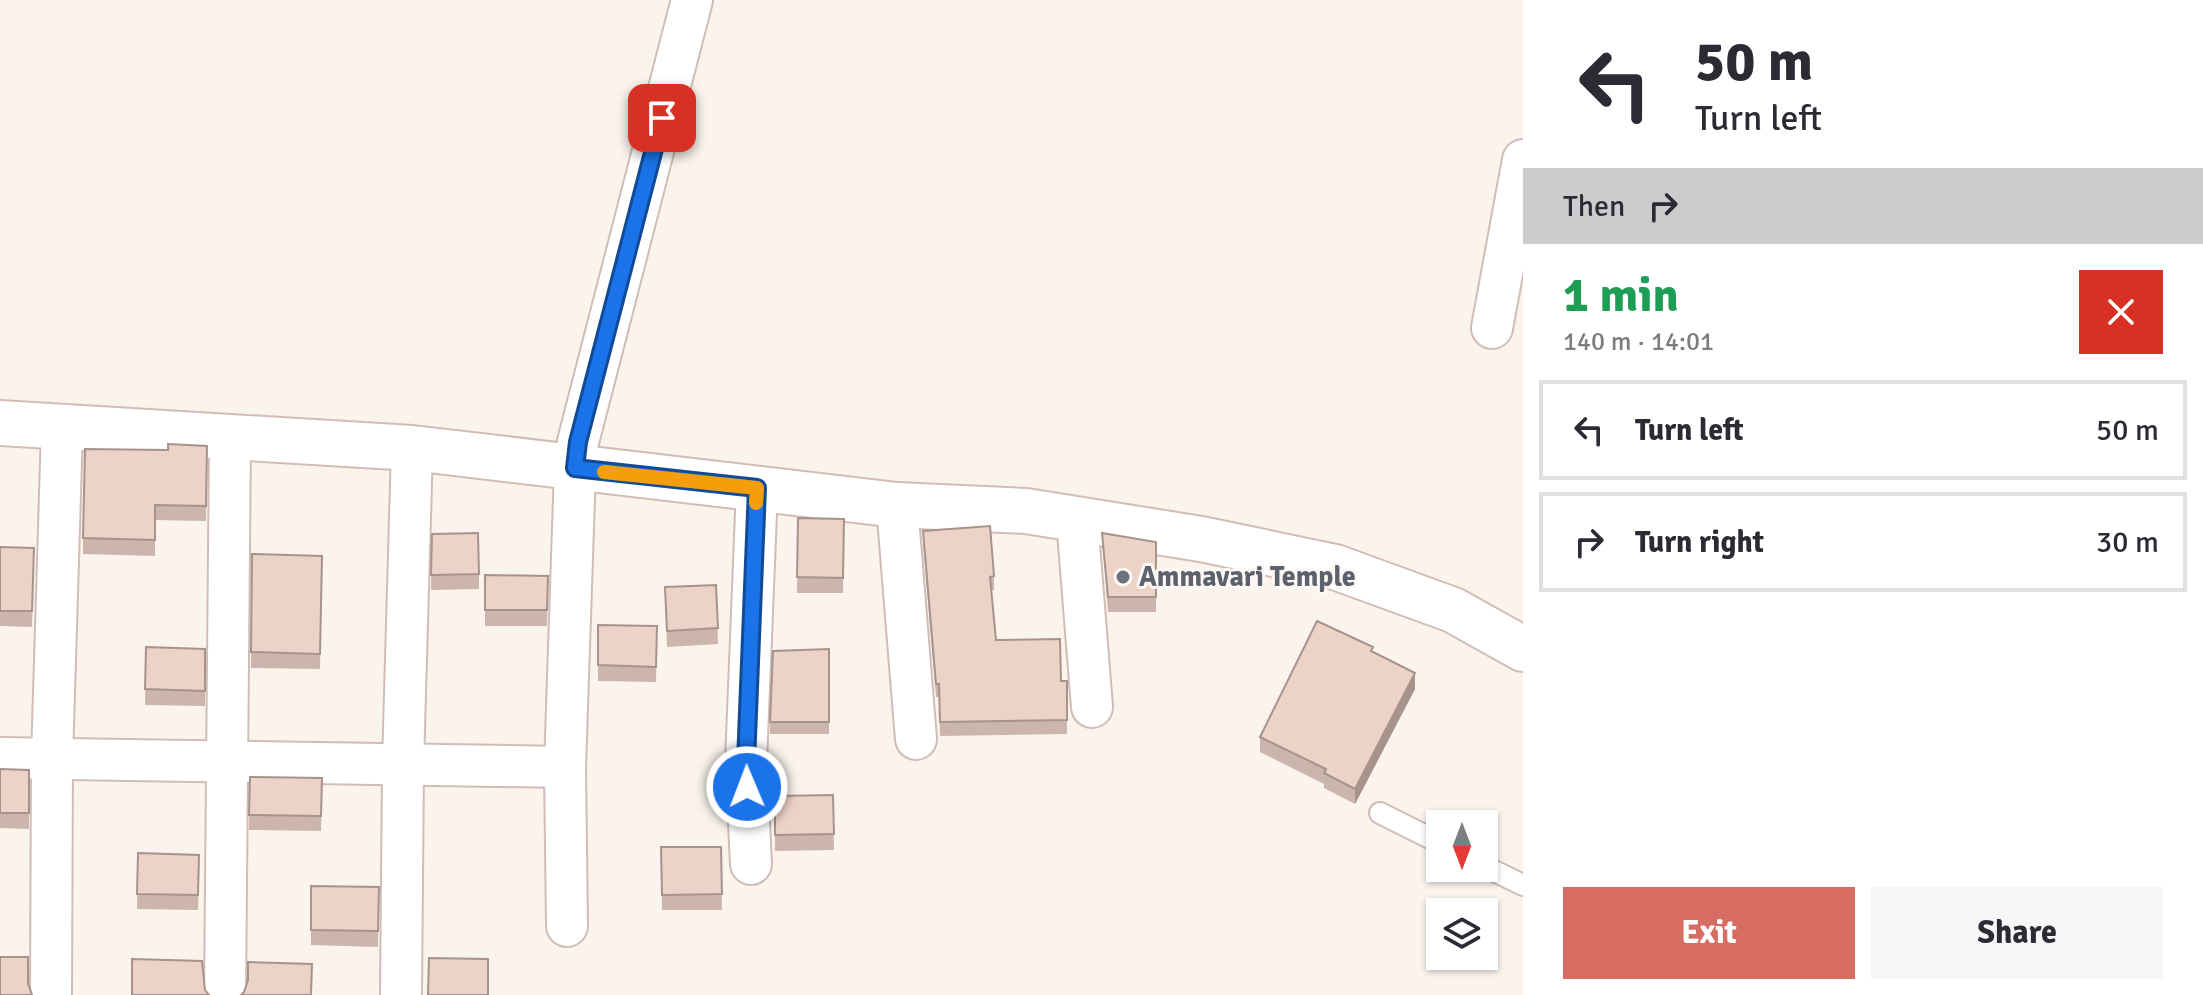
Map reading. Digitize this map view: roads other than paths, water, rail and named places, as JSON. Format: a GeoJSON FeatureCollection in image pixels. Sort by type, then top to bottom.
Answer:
{"type":"FeatureCollection","features":[{"type":"Feature","properties":{"kind":"street"},"geometry":{"type":"LineString","coordinates":[[567,926],[565,767],[575,468],[582,427],[692,0]]}},
{"type":"Feature","properties":{"kind":"street"},"geometry":{"type":"LineString","coordinates":[[1492,328],[1523,160]]}},
{"type":"Feature","properties":{"kind":"street"},"geometry":{"type":"LineString","coordinates":[[0,423],[412,448],[897,505],[1026,511],[1201,539],[1335,567],[1453,610],[1523,649]]}},
{"type":"Feature","properties":{"kind":"street"},"geometry":{"type":"LineString","coordinates":[[51,995],[52,759],[62,428]]}},
{"type":"Feature","properties":{"kind":"street"},"geometry":{"type":"LineString","coordinates":[[225,995],[230,439]]}},
{"type":"Feature","properties":{"kind":"street"},"geometry":{"type":"LineString","coordinates":[[401,995],[403,764],[412,448]]}},
{"type":"Feature","properties":{"kind":"street"},"geometry":{"type":"LineString","coordinates":[[751,864],[746,762],[757,488]]}},
{"type":"Feature","properties":{"kind":"street"},"geometry":{"type":"LineString","coordinates":[[897,505],[916,739]]}},
{"type":"Feature","properties":{"kind":"street"},"geometry":{"type":"LineString","coordinates":[[1077,519],[1092,707]]}},
{"type":"Feature","properties":{"kind":"street"},"geometry":{"type":"LineString","coordinates":[[0,758],[565,767]]}},
{"type":"Feature","properties":{"kind":"lane"},"geometry":{"type":"LineString","coordinates":[[1380,813],[1426,836]]}},
{"type":"Feature","properties":{"kind":"lane"},"geometry":{"type":"LineString","coordinates":[[1498,873],[1523,885]]}},
{"type":"Feature","properties":{"kind":"place","name":"Ammavari Temple"},"geometry":{"type":"Point","coordinates":[1123,577]}}]}
